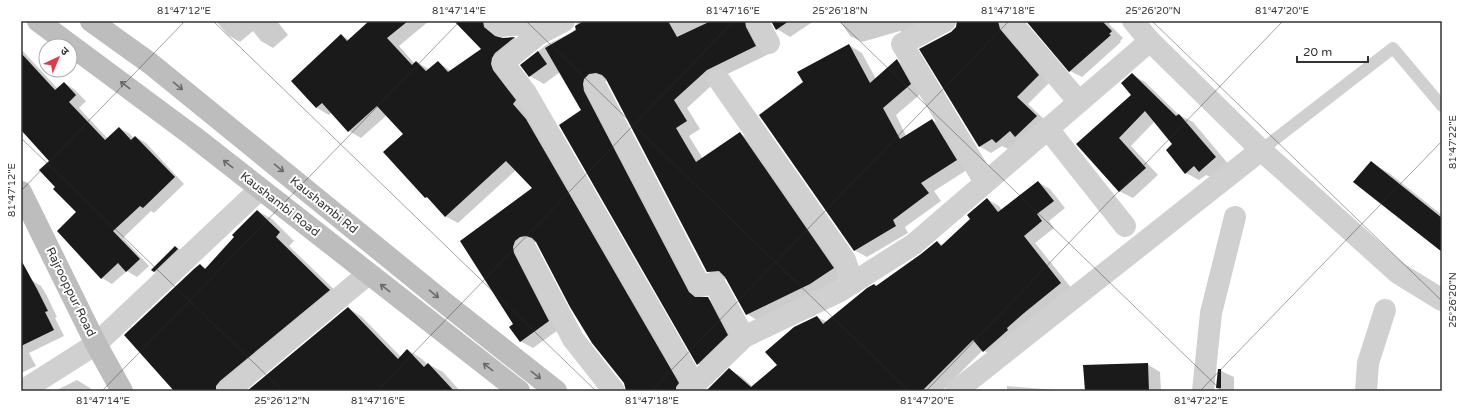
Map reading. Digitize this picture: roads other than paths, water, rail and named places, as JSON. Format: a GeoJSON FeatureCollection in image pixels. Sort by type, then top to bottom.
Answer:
{"type":"FeatureCollection","features":[{"type":"Feature","properties":{"kind":"main road","name":"Kaushambi Road"},"geometry":{"type":"LineString","coordinates":[[38,21],[193,136],[519,391]]}},
{"type":"Feature","properties":{"kind":"main road","name":"Kaushambi Rd"},"geometry":{"type":"LineString","coordinates":[[90,21],[151,64],[440,299],[556,391]]}},
{"type":"Feature","properties":{"kind":"main road","name":"Rajrooppur Road"},"geometry":{"type":"LineString","coordinates":[[21,192],[96,344],[122,391]]}},
{"type":"Feature","properties":{"kind":"street"},"geometry":{"type":"LineString","coordinates":[[496,21],[502,26],[516,24],[533,27],[539,34]]}},
{"type":"Feature","properties":{"kind":"street"},"geometry":{"type":"LineString","coordinates":[[564,21],[539,34],[503,63],[526,92],[691,388],[744,337],[840,291],[914,244],[1150,41]]}},
{"type":"Feature","properties":{"kind":"street"},"geometry":{"type":"LineString","coordinates":[[757,21],[769,42]]}},
{"type":"Feature","properties":{"kind":"street"},"geometry":{"type":"LineString","coordinates":[[945,21],[902,44],[985,182]]}},
{"type":"Feature","properties":{"kind":"street"},"geometry":{"type":"LineString","coordinates":[[1010,21],[1079,102]]}},
{"type":"Feature","properties":{"kind":"street"},"geometry":{"type":"LineString","coordinates":[[1133,21],[1150,41],[1261,150],[1398,273],[1442,300]]}},
{"type":"Feature","properties":{"kind":"street"},"geometry":{"type":"LineString","coordinates":[[719,80],[845,260],[853,283]]}},
{"type":"Feature","properties":{"kind":"street"},"geometry":{"type":"LineString","coordinates":[[595,85],[700,286],[714,284],[744,337]]}},
{"type":"Feature","properties":{"kind":"street"},"geometry":{"type":"LineString","coordinates":[[1048,129],[1125,226]]}},
{"type":"Feature","properties":{"kind":"street"},"geometry":{"type":"LineString","coordinates":[[956,391],[1261,150]]}},
{"type":"Feature","properties":{"kind":"street"},"geometry":{"type":"LineString","coordinates":[[22,391],[96,344],[260,189]]}},
{"type":"Feature","properties":{"kind":"street"},"geometry":{"type":"LineString","coordinates":[[1203,391],[1211,313],[1236,217]]}},
{"type":"Feature","properties":{"kind":"street"},"geometry":{"type":"LineString","coordinates":[[525,248],[573,339],[614,391]]}},
{"type":"Feature","properties":{"kind":"street"},"geometry":{"type":"LineString","coordinates":[[228,391],[368,274]]}},
{"type":"Feature","properties":{"kind":"street"},"geometry":{"type":"LineString","coordinates":[[1366,391],[1368,363],[1385,310]]}},
{"type":"Feature","properties":{"kind":"lane"},"geometry":{"type":"LineString","coordinates":[[1261,150],[1393,48],[1442,106]]}}]}
